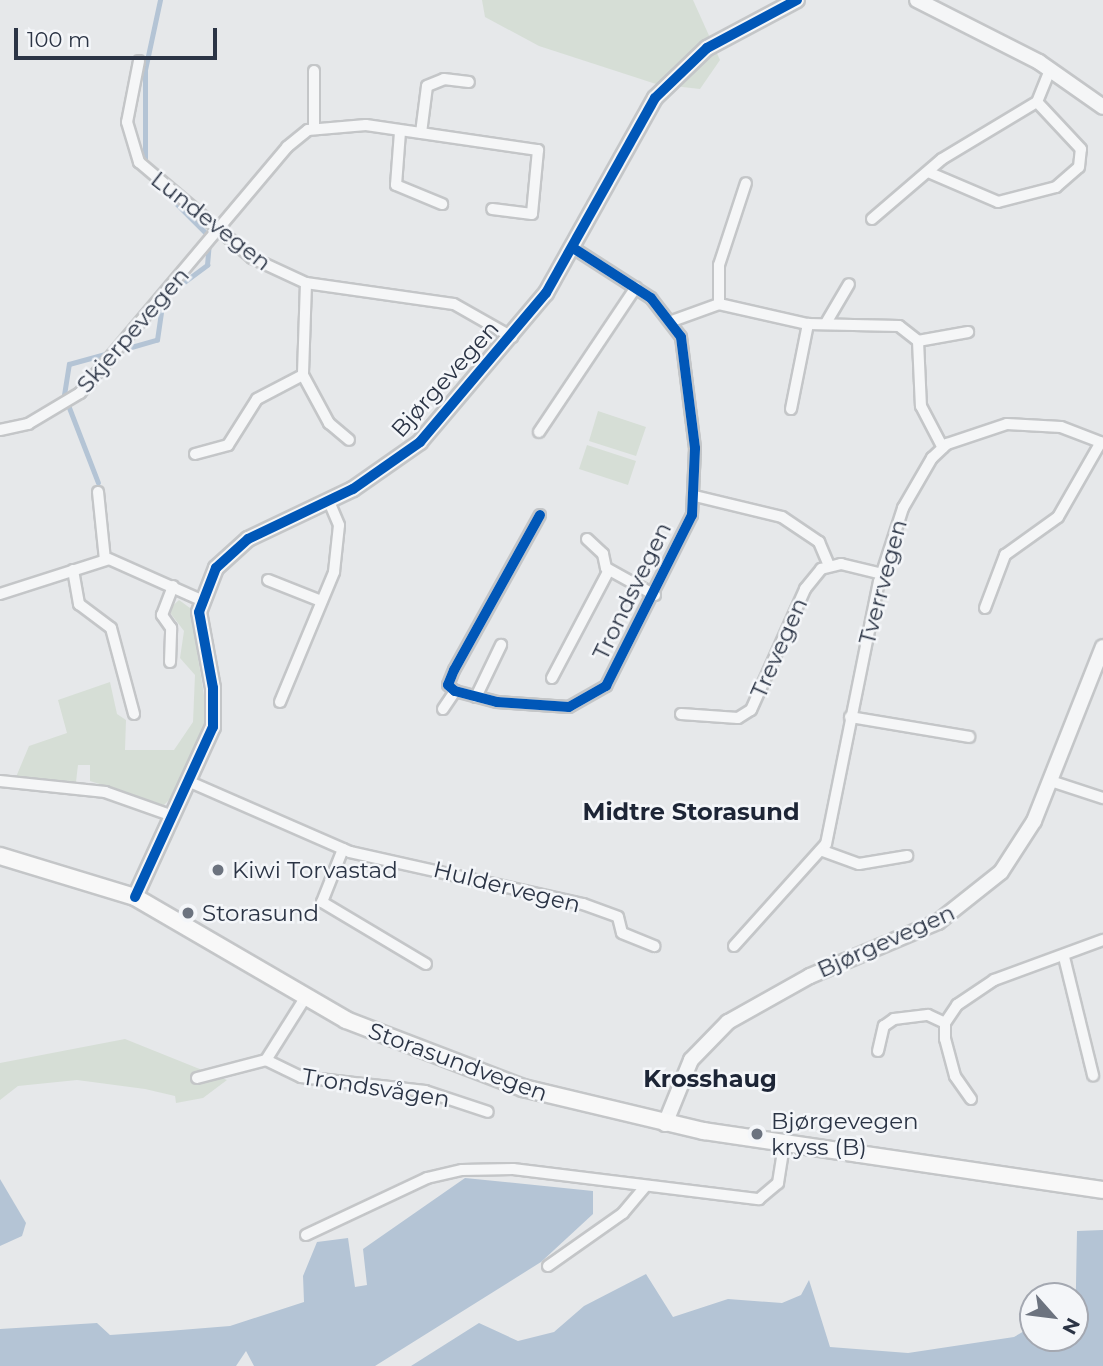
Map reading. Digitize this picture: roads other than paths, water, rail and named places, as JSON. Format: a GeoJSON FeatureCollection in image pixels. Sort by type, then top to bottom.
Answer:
{"type":"FeatureCollection","features":[{"type":"Feature","properties":{"kind":"main road","name":"Storasundvegen"},"geometry":{"type":"LineString","coordinates":[[0,856],[135,897],[305,998],[456,1066],[665,1124],[1103,1190]]}},
{"type":"Feature","properties":{"kind":"street","name":"Bjørgevegen"},"geometry":{"type":"LineString","coordinates":[[201,600],[233,549],[329,502],[420,442],[512,337],[573,248],[625,143],[655,98],[707,48],[797,0]]}},
{"type":"Feature","properties":{"kind":"street"},"geometry":{"type":"LineString","coordinates":[[917,0],[1050,69],[1103,107]]}},
{"type":"Feature","properties":{"kind":"street","name":"Lundevegen"},"geometry":{"type":"LineString","coordinates":[[139,61],[127,122],[132,149],[152,177],[268,269],[306,283],[431,298],[512,337]]}},
{"type":"Feature","properties":{"kind":"street"},"geometry":{"type":"LineString","coordinates":[[872,219],[928,172],[1037,102],[1050,69]]}},
{"type":"Feature","properties":{"kind":"street"},"geometry":{"type":"LineString","coordinates":[[314,71],[314,128],[366,125],[540,152],[532,214],[492,209]]}},
{"type":"Feature","properties":{"kind":"street"},"geometry":{"type":"LineString","coordinates":[[421,133],[427,86],[444,79],[469,82]]}},
{"type":"Feature","properties":{"kind":"street"},"geometry":{"type":"LineString","coordinates":[[928,172],[998,202],[1056,187],[1079,167],[1081,149],[1037,102]]}},
{"type":"Feature","properties":{"kind":"street","name":"Skjerpevegen"},"geometry":{"type":"LineString","coordinates":[[0,430],[28,424],[80,394],[287,147],[314,128]]}},
{"type":"Feature","properties":{"kind":"street"},"geometry":{"type":"LineString","coordinates":[[400,132],[396,185],[442,204]]}},
{"type":"Feature","properties":{"kind":"street"},"geometry":{"type":"LineString","coordinates":[[719,304],[719,265],[746,183]]}},
{"type":"Feature","properties":{"kind":"street","name":"Trondsvegen"},"geometry":{"type":"LineString","coordinates":[[455,691],[537,707],[584,701],[618,672],[655,595],[695,496],[691,380],[672,321],[636,287],[573,248]]}},
{"type":"Feature","properties":{"kind":"street"},"geometry":{"type":"LineString","coordinates":[[306,283],[303,375],[329,423],[349,440]]}},
{"type":"Feature","properties":{"kind":"street"},"geometry":{"type":"LineString","coordinates":[[826,323],[849,284]]}},
{"type":"Feature","properties":{"kind":"street"},"geometry":{"type":"LineString","coordinates":[[539,432],[636,287]]}},
{"type":"Feature","properties":{"kind":"street"},"geometry":{"type":"LineString","coordinates":[[672,321],[719,304],[808,324],[853,322],[899,326],[919,341],[968,332]]}},
{"type":"Feature","properties":{"kind":"street"},"geometry":{"type":"LineString","coordinates":[[791,409],[808,324]]}},
{"type":"Feature","properties":{"kind":"street"},"geometry":{"type":"LineString","coordinates":[[919,341],[921,406],[943,449],[1007,424],[1061,427],[1102,442],[1058,517],[1005,555],[985,608]]}},
{"type":"Feature","properties":{"kind":"street"},"geometry":{"type":"LineString","coordinates":[[195,454],[228,445],[257,399],[303,375]]}},
{"type":"Feature","properties":{"kind":"street","name":"Tverrvegen"},"geometry":{"type":"LineString","coordinates":[[823,851],[881,575],[912,488],[943,449]]}},
{"type":"Feature","properties":{"kind":"street"},"geometry":{"type":"LineString","coordinates":[[98,492],[105,560]]}},
{"type":"Feature","properties":{"kind":"street"},"geometry":{"type":"LineString","coordinates":[[695,496],[785,519],[819,542],[829,565],[881,575]]}},
{"type":"Feature","properties":{"kind":"street"},"geometry":{"type":"LineString","coordinates":[[279,702],[321,601],[339,547],[339,525],[329,502]]}},
{"type":"Feature","properties":{"kind":"street"},"geometry":{"type":"LineString","coordinates":[[443,709],[455,691],[447,685],[454,670],[540,515]]}},
{"type":"Feature","properties":{"kind":"street","name":"Trondsvegen"},"geometry":{"type":"LineString","coordinates":[[587,538],[604,554],[609,570],[655,595]]}},
{"type":"Feature","properties":{"kind":"street"},"geometry":{"type":"LineString","coordinates":[[0,594],[105,560],[173,586],[201,600],[200,636],[215,707],[207,746],[135,897]]}},
{"type":"Feature","properties":{"kind":"street","name":"Trevegen"},"geometry":{"type":"LineString","coordinates":[[681,714],[726,719],[751,710],[804,589],[829,565]]}},
{"type":"Feature","properties":{"kind":"street"},"geometry":{"type":"LineString","coordinates":[[73,570],[79,604],[111,628],[134,714]]}},
{"type":"Feature","properties":{"kind":"street","name":"Trondsvegen"},"geometry":{"type":"LineString","coordinates":[[552,678],[609,570]]}},
{"type":"Feature","properties":{"kind":"street"},"geometry":{"type":"LineString","coordinates":[[268,580],[321,601]]}},
{"type":"Feature","properties":{"kind":"street"},"geometry":{"type":"LineString","coordinates":[[170,662],[171,628],[162,615],[173,586]]}},
{"type":"Feature","properties":{"kind":"street"},"geometry":{"type":"LineString","coordinates":[[476,696],[501,645]]}},
{"type":"Feature","properties":{"kind":"street","name":"Bjørgevegen"},"geometry":{"type":"LineString","coordinates":[[665,1124],[691,1060],[728,1021],[810,976],[938,922],[980,893],[1020,845],[1051,781],[1103,647]]}},
{"type":"Feature","properties":{"kind":"street"},"geometry":{"type":"LineString","coordinates":[[850,717],[969,737]]}},
{"type":"Feature","properties":{"kind":"street"},"geometry":{"type":"LineString","coordinates":[[0,781],[105,792],[173,817]]}},
{"type":"Feature","properties":{"kind":"street"},"geometry":{"type":"LineString","coordinates":[[1051,781],[1103,798]]}},
{"type":"Feature","properties":{"kind":"street","name":"Huldervegen"},"geometry":{"type":"LineString","coordinates":[[190,782],[343,849],[550,893],[618,917],[622,933],[655,946]]}},
{"type":"Feature","properties":{"kind":"street"},"geometry":{"type":"LineString","coordinates":[[343,849],[323,902],[426,964]]}},
{"type":"Feature","properties":{"kind":"street"},"geometry":{"type":"LineString","coordinates":[[734,946],[823,851],[859,864],[907,856]]}},
{"type":"Feature","properties":{"kind":"street"},"geometry":{"type":"LineString","coordinates":[[971,1099],[949,1058],[945,1023],[957,1005],[994,980],[1064,957],[1103,940]]}},
{"type":"Feature","properties":{"kind":"street"},"geometry":{"type":"LineString","coordinates":[[1064,957],[1093,1075]]}},
{"type":"Feature","properties":{"kind":"street","name":"Trondsvågen"},"geometry":{"type":"LineString","coordinates":[[305,998],[266,1060],[301,1077],[425,1091],[488,1112]]}},
{"type":"Feature","properties":{"kind":"street"},"geometry":{"type":"LineString","coordinates":[[878,1051],[884,1026],[894,1019],[928,1015],[945,1023]]}},
{"type":"Feature","properties":{"kind":"street"},"geometry":{"type":"LineString","coordinates":[[197,1078],[266,1060]]}},
{"type":"Feature","properties":{"kind":"street"},"geometry":{"type":"LineString","coordinates":[[306,1235],[448,1172],[513,1169],[759,1199],[778,1183],[784,1144]]}},
{"type":"Feature","properties":{"kind":"street"},"geometry":{"type":"LineString","coordinates":[[548,1266],[623,1213],[646,1186]]}},
{"type":"Feature","properties":{"kind":"water"},"geometry":{"type":"Polygon","coordinates":[[[465,1178],[593,1191],[593,1214],[541,1262],[375,1366],[254,1366],[246,1351],[236,1366],[0,1366],[0,1329],[97,1323],[110,1335],[230,1326],[304,1302],[303,1276],[317,1242],[348,1238],[355,1287],[367,1285],[363,1249],[465,1178]]]}},
{"type":"Feature","properties":{"kind":"water"},"geometry":{"type":"Polygon","coordinates":[[[0,1179],[26,1223],[22,1236],[0,1246],[0,1179]]]}},
{"type":"Feature","properties":{"kind":"water"},"geometry":{"type":"Polygon","coordinates":[[[1103,1230],[1103,1366],[411,1366],[479,1323],[518,1341],[554,1332],[584,1306],[646,1274],[673,1317],[728,1299],[782,1303],[801,1295],[809,1280],[830,1347],[908,1353],[1019,1334],[1019,1352],[1089,1352],[1089,1282],[1076,1282],[1077,1231],[1103,1230]]]}},
{"type":"Feature","properties":{"kind":"waterway"},"geometry":{"type":"LineString","coordinates":[[145,165],[145,70],[160,0]]}},
{"type":"Feature","properties":{"kind":"waterway"},"geometry":{"type":"LineString","coordinates":[[155,182],[209,236]]}},
{"type":"Feature","properties":{"kind":"waterway"},"geometry":{"type":"LineString","coordinates":[[172,291],[207,265],[209,244]]}},
{"type":"Feature","properties":{"kind":"waterway"},"geometry":{"type":"LineString","coordinates":[[121,350],[157,340],[163,299]]}},
{"type":"Feature","properties":{"kind":"waterway"},"geometry":{"type":"LineString","coordinates":[[98,483],[64,395],[69,364],[109,353]]}},
{"type":"Feature","properties":{"kind":"place","name":"Kiwi Torvastad"},"geometry":{"type":"Point","coordinates":[218,870]}},
{"type":"Feature","properties":{"kind":"place","name":"Storasund"},"geometry":{"type":"Point","coordinates":[188,913]}},
{"type":"Feature","properties":{"kind":"place","name":"Bjørgevegen kryss (B)"},"geometry":{"type":"Point","coordinates":[757,1134]}},
{"type":"Feature","properties":{"kind":"district","name":"Midtre Storasund"},"geometry":{"type":"Point","coordinates":[691,812]}},
{"type":"Feature","properties":{"kind":"district","name":"Krosshaug"},"geometry":{"type":"Point","coordinates":[710,1079]}}]}
